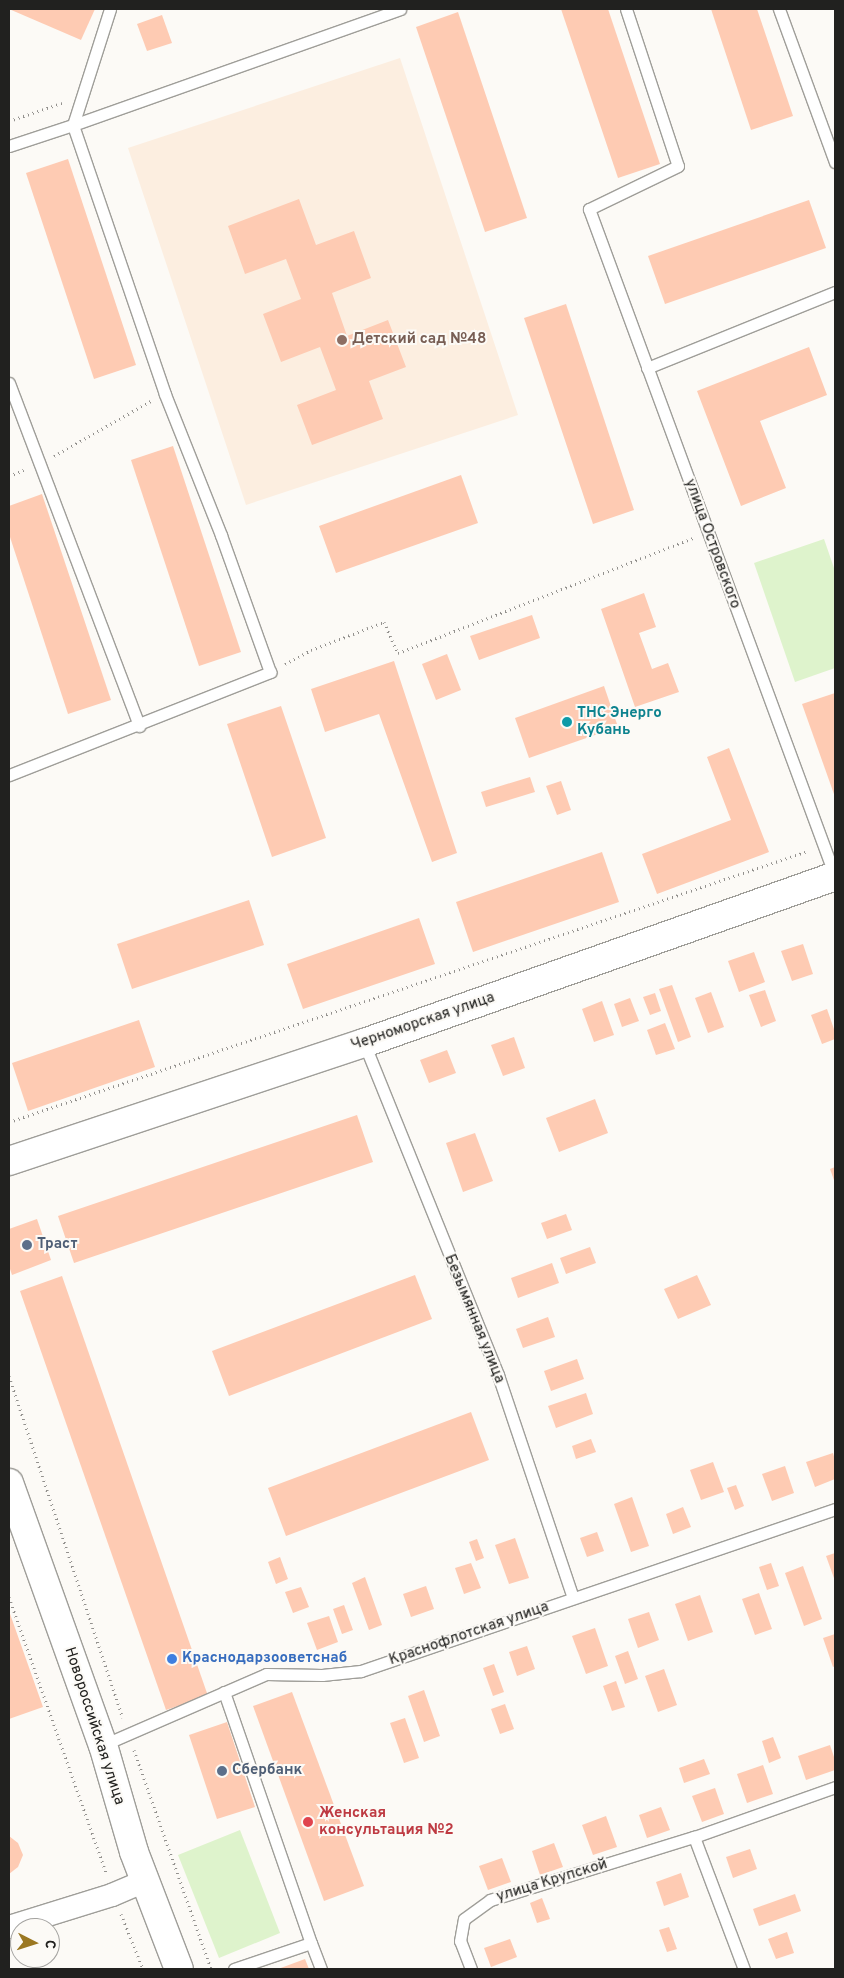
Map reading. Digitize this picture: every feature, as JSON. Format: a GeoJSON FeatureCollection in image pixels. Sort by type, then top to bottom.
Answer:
{"type":"FeatureCollection","features":[{"type":"Feature","properties":{"kind":"main road","name":"Черноморская улица"},"geometry":{"type":"LineString","coordinates":[[9,1161],[364,1043],[835,877]]}},
{"type":"Feature","properties":{"kind":"main road","name":"Новороссийская улица"},"geometry":{"type":"LineString","coordinates":[[9,1483],[103,1744],[145,1881],[179,1969]]}},
{"type":"Feature","properties":{"kind":"street"},"geometry":{"type":"LineString","coordinates":[[9,1927],[112,1895],[145,1881]]}},
{"type":"Feature","properties":{"kind":"lane"},"geometry":{"type":"LineString","coordinates":[[9,775],[139,726],[270,672],[221,535],[165,394],[72,125],[110,9]]}},
{"type":"Feature","properties":{"kind":"lane"},"geometry":{"type":"LineString","coordinates":[[9,146],[400,9]]}},
{"type":"Feature","properties":{"kind":"lane","name":"улица Островского"},"geometry":{"type":"LineString","coordinates":[[626,9],[678,166],[589,209],[835,877]]}},
{"type":"Feature","properties":{"kind":"lane"},"geometry":{"type":"LineString","coordinates":[[779,9],[835,162]]}},
{"type":"Feature","properties":{"kind":"lane"},"geometry":{"type":"LineString","coordinates":[[647,368],[835,292]]}},
{"type":"Feature","properties":{"kind":"lane"},"geometry":{"type":"LineString","coordinates":[[9,383],[41,463],[139,726]]}},
{"type":"Feature","properties":{"kind":"lane","name":"Безымянная улица"},"geometry":{"type":"LineString","coordinates":[[364,1043],[498,1375],[573,1598]]}},
{"type":"Feature","properties":{"kind":"lane","name":"Краснофлотская улица"},"geometry":{"type":"LineString","coordinates":[[103,1744],[266,1674],[322,1675],[361,1671],[835,1509]]}},
{"type":"Feature","properties":{"kind":"lane"},"geometry":{"type":"LineString","coordinates":[[224,1692],[321,1969]]}},
{"type":"Feature","properties":{"kind":"lane","name":"улица Крупской"},"geometry":{"type":"LineString","coordinates":[[472,1969],[460,1941],[464,1919],[490,1900],[694,1837],[835,1787]]}},
{"type":"Feature","properties":{"kind":"lane"},"geometry":{"type":"LineString","coordinates":[[694,1837],[744,1969]]}},
{"type":"Feature","properties":{"kind":"lane"},"geometry":{"type":"LineString","coordinates":[[234,1969],[311,1943]]}},
{"type":"Feature","properties":{"kind":"path"},"geometry":{"type":"LineString","coordinates":[[9,121],[82,96]]}},
{"type":"Feature","properties":{"kind":"path"},"geometry":{"type":"LineString","coordinates":[[9,476],[41,463],[165,394]]}},
{"type":"Feature","properties":{"kind":"path"},"geometry":{"type":"LineString","coordinates":[[270,672],[311,650],[384,622],[398,653],[708,533]]}},
{"type":"Feature","properties":{"kind":"path"},"geometry":{"type":"LineString","coordinates":[[9,1122],[823,846]]}},
{"type":"Feature","properties":{"kind":"path"},"geometry":{"type":"LineString","coordinates":[[9,1376],[128,1733],[210,1969]]}},
{"type":"Feature","properties":{"kind":"path"},"geometry":{"type":"LineString","coordinates":[[9,1597],[112,1895],[143,1969]]}},
{"type":"Feature","properties":{"kind":"shaded area","name":"Детский сад №48"},"geometry":{"type":"Polygon","coordinates":[[[400,58],[518,415],[246,505],[128,148],[400,58]]]}},
{"type":"Feature","properties":{"kind":"green space"},"geometry":{"type":"Polygon","coordinates":[[[824,539],[835,571],[835,668],[795,682],[754,563],[824,539]]]}},
{"type":"Feature","properties":{"kind":"green space"},"geometry":{"type":"Polygon","coordinates":[[[240,1830],[280,1933],[219,1958],[178,1855],[240,1830]]]}},
{"type":"Feature","properties":{"kind":"building"},"geometry":{"type":"Polygon","coordinates":[[[9,9],[95,9],[81,40],[9,9]]]}},
{"type":"Feature","properties":{"kind":"building"},"geometry":{"type":"Polygon","coordinates":[[[561,9],[608,9],[660,164],[618,178],[561,9]]]}},
{"type":"Feature","properties":{"kind":"building"},"geometry":{"type":"Polygon","coordinates":[[[711,9],[757,9],[793,116],[751,130],[711,9]]]}},
{"type":"Feature","properties":{"kind":"building"},"geometry":{"type":"Polygon","coordinates":[[[458,12],[527,218],[485,232],[416,27],[458,12]]]}},
{"type":"Feature","properties":{"kind":"building"},"geometry":{"type":"Polygon","coordinates":[[[162,15],[172,43],[147,51],[137,24],[162,15]]]}},
{"type":"Feature","properties":{"kind":"building"},"geometry":{"type":"Polygon","coordinates":[[[68,159],[136,365],[94,379],[26,173],[68,159]]]}},
{"type":"Feature","properties":{"kind":"building"},"geometry":{"type":"Polygon","coordinates":[[[299,199],[316,245],[354,231],[371,278],[332,293],[347,336],[388,320],[406,367],[369,381],[383,419],[312,445],[297,405],[336,390],[320,347],[281,362],[263,314],[301,299],[286,259],[245,274],[228,226],[299,199]]]}},
{"type":"Feature","properties":{"kind":"building"},"geometry":{"type":"Polygon","coordinates":[[[809,200],[826,248],[665,304],[648,256],[809,200]]]}},
{"type":"Feature","properties":{"kind":"building"},"geometry":{"type":"Polygon","coordinates":[[[566,304],[634,510],[593,524],[524,318],[566,304]]]}},
{"type":"Feature","properties":{"kind":"building"},"geometry":{"type":"Polygon","coordinates":[[[809,347],[827,395],[760,421],[786,488],[741,506],[697,391],[809,347]]]}},
{"type":"Feature","properties":{"kind":"building"},"geometry":{"type":"Polygon","coordinates":[[[173,446],[241,652],[199,666],[131,460],[173,446]]]}},
{"type":"Feature","properties":{"kind":"building"},"geometry":{"type":"Polygon","coordinates":[[[461,475],[478,523],[336,573],[319,526],[461,475]]]}},
{"type":"Feature","properties":{"kind":"building"},"geometry":{"type":"Polygon","coordinates":[[[42,494],[111,700],[68,714],[9,534],[9,506],[42,494]]]}},
{"type":"Feature","properties":{"kind":"building"},"geometry":{"type":"Polygon","coordinates":[[[644,593],[656,627],[639,633],[652,669],[668,663],[679,692],[635,707],[601,609],[644,593]]]}},
{"type":"Feature","properties":{"kind":"building"},"geometry":{"type":"Polygon","coordinates":[[[532,615],[540,638],[479,660],[470,636],[532,615]]]}},
{"type":"Feature","properties":{"kind":"building"},"geometry":{"type":"Polygon","coordinates":[[[447,654],[461,690],[436,700],[422,664],[447,654]]]}},
{"type":"Feature","properties":{"kind":"building"},"geometry":{"type":"Polygon","coordinates":[[[394,661],[457,853],[432,862],[379,714],[325,732],[311,689],[394,661]]]}},
{"type":"Feature","properties":{"kind":"building","name":"ТНС Энерго Кубань"},"geometry":{"type":"Polygon","coordinates":[[[604,686],[618,727],[529,758],[515,718],[604,686]]]}},
{"type":"Feature","properties":{"kind":"building"},"geometry":{"type":"Polygon","coordinates":[[[835,693],[835,797],[802,704],[835,693]]]}},
{"type":"Feature","properties":{"kind":"building"},"geometry":{"type":"Polygon","coordinates":[[[281,706],[326,838],[272,857],[227,724],[281,706]]]}},
{"type":"Feature","properties":{"kind":"building"},"geometry":{"type":"Polygon","coordinates":[[[729,748],[769,852],[657,894],[642,854],[731,820],[707,757],[729,748]]]}},
{"type":"Feature","properties":{"kind":"building"},"geometry":{"type":"Polygon","coordinates":[[[530,777],[535,792],[486,807],[481,792],[530,777]]]}},
{"type":"Feature","properties":{"kind":"building"},"geometry":{"type":"Polygon","coordinates":[[[561,781],[571,810],[557,815],[546,786],[561,781]]]}},
{"type":"Feature","properties":{"kind":"building"},"geometry":{"type":"Polygon","coordinates":[[[602,852],[619,902],[473,952],[456,902],[602,852]]]}},
{"type":"Feature","properties":{"kind":"building"},"geometry":{"type":"Polygon","coordinates":[[[249,900],[264,945],[132,989],[117,944],[249,900]]]}},
{"type":"Feature","properties":{"kind":"building"},"geometry":{"type":"Polygon","coordinates":[[[419,918],[435,964],[303,1009],[287,964],[419,918]]]}},
{"type":"Feature","properties":{"kind":"building"},"geometry":{"type":"Polygon","coordinates":[[[803,944],[813,974],[792,981],[781,951],[803,944]]]}},
{"type":"Feature","properties":{"kind":"building"},"geometry":{"type":"Polygon","coordinates":[[[754,952],[765,982],[739,992],[728,961],[754,952]]]}},
{"type":"Feature","properties":{"kind":"building"},"geometry":{"type":"Polygon","coordinates":[[[672,985],[691,1037],[678,1042],[659,989],[672,985]]]}},
{"type":"Feature","properties":{"kind":"building"},"geometry":{"type":"Polygon","coordinates":[[[765,990],[776,1021],[761,1027],[749,995],[765,990]]]}},
{"type":"Feature","properties":{"kind":"building"},"geometry":{"type":"Polygon","coordinates":[[[711,992],[724,1027],[708,1033],[695,998],[711,992]]]}},
{"type":"Feature","properties":{"kind":"building"},"geometry":{"type":"Polygon","coordinates":[[[655,993],[661,1011],[650,1015],[643,997],[655,993]]]}},
{"type":"Feature","properties":{"kind":"building"},"geometry":{"type":"Polygon","coordinates":[[[630,998],[639,1021],[622,1027],[614,1004],[630,998]]]}},
{"type":"Feature","properties":{"kind":"building"},"geometry":{"type":"Polygon","coordinates":[[[602,1001],[614,1035],[594,1042],[582,1009],[602,1001]]]}},
{"type":"Feature","properties":{"kind":"building"},"geometry":{"type":"Polygon","coordinates":[[[827,1009],[835,1032],[835,1039],[822,1044],[811,1015],[827,1009]]]}},
{"type":"Feature","properties":{"kind":"building"},"geometry":{"type":"Polygon","coordinates":[[[139,1020],[155,1067],[28,1111],[12,1063],[139,1020]]]}},
{"type":"Feature","properties":{"kind":"building"},"geometry":{"type":"Polygon","coordinates":[[[665,1023],[675,1049],[656,1055],[647,1030],[665,1023]]]}},
{"type":"Feature","properties":{"kind":"building"},"geometry":{"type":"Polygon","coordinates":[[[514,1037],[525,1068],[503,1076],[491,1045],[514,1037]]]}},
{"type":"Feature","properties":{"kind":"building"},"geometry":{"type":"Polygon","coordinates":[[[447,1050],[456,1073],[429,1083],[420,1060],[447,1050]]]}},
{"type":"Feature","properties":{"kind":"building"},"geometry":{"type":"Polygon","coordinates":[[[595,1099],[608,1133],[559,1152],[546,1118],[595,1099]]]}},
{"type":"Feature","properties":{"kind":"building"},"geometry":{"type":"Polygon","coordinates":[[[357,1115],[373,1162],[74,1263],[58,1216],[357,1115]]]}},
{"type":"Feature","properties":{"kind":"building"},"geometry":{"type":"Polygon","coordinates":[[[475,1133],[493,1181],[463,1192],[446,1143],[475,1133]]]}},
{"type":"Feature","properties":{"kind":"building"},"geometry":{"type":"Polygon","coordinates":[[[835,1167],[835,1183],[830,1169],[835,1167]]]}},
{"type":"Feature","properties":{"kind":"building"},"geometry":{"type":"Polygon","coordinates":[[[566,1214],[572,1230],[547,1239],[541,1223],[566,1214]]]}},
{"type":"Feature","properties":{"kind":"building","name":"Траст"},"geometry":{"type":"Polygon","coordinates":[[[37,1219],[51,1260],[12,1275],[9,1266],[9,1229],[37,1219]]]}},
{"type":"Feature","properties":{"kind":"building"},"geometry":{"type":"Polygon","coordinates":[[[590,1247],[596,1263],[566,1274],[560,1258],[590,1247]]]}},
{"type":"Feature","properties":{"kind":"building"},"geometry":{"type":"Polygon","coordinates":[[[552,1263],[559,1283],[518,1298],[511,1278],[552,1263]]]}},
{"type":"Feature","properties":{"kind":"building"},"geometry":{"type":"Polygon","coordinates":[[[415,1275],[432,1319],[229,1396],[212,1351],[415,1275]]]}},
{"type":"Feature","properties":{"kind":"building"},"geometry":{"type":"Polygon","coordinates":[[[697,1275],[711,1305],[678,1319],[664,1289],[697,1275]]]}},
{"type":"Feature","properties":{"kind":"building"},"geometry":{"type":"Polygon","coordinates":[[[62,1276],[208,1696],[166,1710],[20,1291],[62,1276]]]}},
{"type":"Feature","properties":{"kind":"building"},"geometry":{"type":"Polygon","coordinates":[[[548,1317],[555,1337],[523,1348],[516,1329],[548,1317]]]}},
{"type":"Feature","properties":{"kind":"building"},"geometry":{"type":"Polygon","coordinates":[[[577,1359],[584,1379],[551,1391],[544,1371],[577,1359]]]}},
{"type":"Feature","properties":{"kind":"building"},"geometry":{"type":"Polygon","coordinates":[[[586,1393],[593,1414],[556,1428],[548,1406],[586,1393]]]}},
{"type":"Feature","properties":{"kind":"building"},"geometry":{"type":"Polygon","coordinates":[[[471,1412],[489,1460],[286,1536],[268,1488],[471,1412]]]}},
{"type":"Feature","properties":{"kind":"building"},"geometry":{"type":"Polygon","coordinates":[[[591,1439],[596,1452],[576,1459],[572,1446],[591,1439]]]}},
{"type":"Feature","properties":{"kind":"building"},"geometry":{"type":"Polygon","coordinates":[[[833,1453],[835,1479],[815,1487],[806,1462],[833,1453]]]}},
{"type":"Feature","properties":{"kind":"building"},"geometry":{"type":"Polygon","coordinates":[[[713,1462],[724,1492],[701,1500],[690,1470],[713,1462]]]}},
{"type":"Feature","properties":{"kind":"building"},"geometry":{"type":"Polygon","coordinates":[[[785,1466],[794,1493],[772,1501],[762,1474],[785,1466]]]}},
{"type":"Feature","properties":{"kind":"building"},"geometry":{"type":"Polygon","coordinates":[[[736,1485],[744,1506],[735,1510],[727,1488],[736,1485]]]}},
{"type":"Feature","properties":{"kind":"building"},"geometry":{"type":"Polygon","coordinates":[[[632,1497],[649,1546],[631,1552],[614,1504],[632,1497]]]}},
{"type":"Feature","properties":{"kind":"building"},"geometry":{"type":"Polygon","coordinates":[[[683,1507],[691,1527],[673,1534],[666,1514],[683,1507]]]}},
{"type":"Feature","properties":{"kind":"building"},"geometry":{"type":"Polygon","coordinates":[[[597,1532],[604,1551],[587,1557],[580,1538],[597,1532]]]}},
{"type":"Feature","properties":{"kind":"building"},"geometry":{"type":"Polygon","coordinates":[[[515,1538],[529,1578],[509,1584],[495,1545],[515,1538]]]}},
{"type":"Feature","properties":{"kind":"building"},"geometry":{"type":"Polygon","coordinates":[[[477,1539],[484,1558],[476,1561],[469,1542],[477,1539]]]}},
{"type":"Feature","properties":{"kind":"building"},"geometry":{"type":"Polygon","coordinates":[[[835,1553],[835,1581],[826,1556],[835,1553]]]}},
{"type":"Feature","properties":{"kind":"building"},"geometry":{"type":"Polygon","coordinates":[[[280,1557],[288,1579],[276,1584],[268,1562],[280,1557]]]}},
{"type":"Feature","properties":{"kind":"building"},"geometry":{"type":"Polygon","coordinates":[[[471,1563],[481,1588],[464,1594],[455,1568],[471,1563]]]}},
{"type":"Feature","properties":{"kind":"building"},"geometry":{"type":"Polygon","coordinates":[[[771,1563],[779,1586],[767,1590],[759,1567],[771,1563]]]}},
{"type":"Feature","properties":{"kind":"building"},"geometry":{"type":"Polygon","coordinates":[[[803,1566],[822,1619],[804,1626],[785,1573],[803,1566]]]}},
{"type":"Feature","properties":{"kind":"building"},"geometry":{"type":"Polygon","coordinates":[[[365,1577],[382,1625],[369,1630],[352,1583],[365,1577]]]}},
{"type":"Feature","properties":{"kind":"building"},"geometry":{"type":"Polygon","coordinates":[[[426,1586],[434,1609],[411,1617],[403,1594],[426,1586]]]}},
{"type":"Feature","properties":{"kind":"building"},"geometry":{"type":"Polygon","coordinates":[[[301,1587],[309,1607],[293,1613],[285,1592],[301,1587]]]}},
{"type":"Feature","properties":{"kind":"building"},"geometry":{"type":"Polygon","coordinates":[[[759,1593],[772,1629],[755,1635],[742,1599],[759,1593]]]}},
{"type":"Feature","properties":{"kind":"building"},"geometry":{"type":"Polygon","coordinates":[[[700,1595],[713,1632],[688,1641],[675,1604],[700,1595]]]}},
{"type":"Feature","properties":{"kind":"building"},"geometry":{"type":"Polygon","coordinates":[[[344,1605],[353,1630],[342,1634],[333,1609],[344,1605]]]}},
{"type":"Feature","properties":{"kind":"building"},"geometry":{"type":"Polygon","coordinates":[[[9,1611],[43,1707],[9,1719],[9,1611]]]}},
{"type":"Feature","properties":{"kind":"building"},"geometry":{"type":"Polygon","coordinates":[[[649,1612],[659,1640],[638,1648],[628,1619],[649,1612]]]}},
{"type":"Feature","properties":{"kind":"building"},"geometry":{"type":"Polygon","coordinates":[[[329,1616],[338,1642],[317,1650],[307,1623],[329,1616]]]}},
{"type":"Feature","properties":{"kind":"building"},"geometry":{"type":"Polygon","coordinates":[[[595,1628],[608,1666],[586,1674],[572,1636],[595,1628]]]}},
{"type":"Feature","properties":{"kind":"building"},"geometry":{"type":"Polygon","coordinates":[[[835,1634],[835,1666],[833,1667],[823,1638],[835,1634]]]}},
{"type":"Feature","properties":{"kind":"building"},"geometry":{"type":"Polygon","coordinates":[[[527,1646],[535,1669],[517,1676],[509,1652],[527,1646]]]}},
{"type":"Feature","properties":{"kind":"building"},"geometry":{"type":"Polygon","coordinates":[[[628,1651],[638,1679],[625,1684],[615,1656],[628,1651]]]}},
{"type":"Feature","properties":{"kind":"building"},"geometry":{"type":"Polygon","coordinates":[[[494,1664],[504,1692],[493,1696],[483,1668],[494,1664]]]}},
{"type":"Feature","properties":{"kind":"building"},"geometry":{"type":"Polygon","coordinates":[[[664,1669],[677,1705],[658,1712],[645,1676],[664,1669]]]}},
{"type":"Feature","properties":{"kind":"building"},"geometry":{"type":"Polygon","coordinates":[[[616,1681],[625,1707],[612,1711],[603,1686],[616,1681]]]}},
{"type":"Feature","properties":{"kind":"building"},"geometry":{"type":"Polygon","coordinates":[[[424,1690],[440,1736],[424,1742],[408,1696],[424,1690]]]}},
{"type":"Feature","properties":{"kind":"building"},"geometry":{"type":"Polygon","coordinates":[[[292,1692],[364,1886],[324,1901],[253,1706],[292,1692]]]}},
{"type":"Feature","properties":{"kind":"building"},"geometry":{"type":"Polygon","coordinates":[[[505,1704],[514,1729],[500,1734],[491,1709],[505,1704]]]}},
{"type":"Feature","properties":{"kind":"building"},"geometry":{"type":"Polygon","coordinates":[[[405,1718],[419,1758],[404,1763],[390,1723],[405,1718]]]}},
{"type":"Feature","properties":{"kind":"building","name":"Сбербанк"},"geometry":{"type":"Polygon","coordinates":[[[227,1722],[255,1807],[217,1819],[189,1735],[227,1722]]]}},
{"type":"Feature","properties":{"kind":"building"},"geometry":{"type":"Polygon","coordinates":[[[773,1737],[781,1758],[769,1763],[762,1741],[773,1737]]]}},
{"type":"Feature","properties":{"kind":"building"},"geometry":{"type":"Polygon","coordinates":[[[830,1745],[835,1760],[835,1770],[806,1780],[798,1756],[830,1745]]]}},
{"type":"Feature","properties":{"kind":"building"},"geometry":{"type":"Polygon","coordinates":[[[704,1759],[710,1774],[684,1783],[679,1768],[704,1759]]]}},
{"type":"Feature","properties":{"kind":"building"},"geometry":{"type":"Polygon","coordinates":[[[763,1765],[773,1794],[747,1803],[737,1774],[763,1765]]]}},
{"type":"Feature","properties":{"kind":"building"},"geometry":{"type":"Polygon","coordinates":[[[715,1788],[724,1814],[702,1822],[692,1796],[715,1788]]]}},
{"type":"Feature","properties":{"kind":"building"},"geometry":{"type":"Polygon","coordinates":[[[661,1807],[670,1830],[647,1838],[639,1815],[661,1807]]]}},
{"type":"Feature","properties":{"kind":"building"},"geometry":{"type":"Polygon","coordinates":[[[606,1816],[617,1847],[593,1855],[582,1825],[606,1816]]]}},
{"type":"Feature","properties":{"kind":"building"},"geometry":{"type":"Polygon","coordinates":[[[9,1836],[18,1843],[23,1855],[18,1867],[9,1874],[9,1836]]]}},
{"type":"Feature","properties":{"kind":"building"},"geometry":{"type":"Polygon","coordinates":[[[554,1843],[563,1867],[540,1875],[532,1851],[554,1843]]]}},
{"type":"Feature","properties":{"kind":"building"},"geometry":{"type":"Polygon","coordinates":[[[750,1849],[757,1869],[733,1878],[726,1857],[750,1849]]]}},
{"type":"Feature","properties":{"kind":"building"},"geometry":{"type":"Polygon","coordinates":[[[502,1858],[511,1882],[488,1890],[479,1866],[502,1858]]]}},
{"type":"Feature","properties":{"kind":"building"},"geometry":{"type":"Polygon","coordinates":[[[681,1873],[689,1897],[664,1906],[656,1882],[681,1873]]]}},
{"type":"Feature","properties":{"kind":"building"},"geometry":{"type":"Polygon","coordinates":[[[795,1894],[801,1911],[759,1926],[753,1909],[795,1894]]]}},
{"type":"Feature","properties":{"kind":"building"},"geometry":{"type":"Polygon","coordinates":[[[542,1898],[550,1919],[537,1923],[530,1903],[542,1898]]]}},
{"type":"Feature","properties":{"kind":"building"},"geometry":{"type":"Polygon","coordinates":[[[669,1927],[677,1949],[667,1952],[659,1930],[669,1927]]]}},
{"type":"Feature","properties":{"kind":"building"},"geometry":{"type":"Polygon","coordinates":[[[787,1932],[794,1953],[776,1959],[768,1939],[787,1932]]]}},
{"type":"Feature","properties":{"kind":"building"},"geometry":{"type":"Polygon","coordinates":[[[510,1939],[517,1957],[491,1967],[484,1948],[510,1939]]]}},
{"type":"Feature","properties":{"kind":"building"},"geometry":{"type":"Polygon","coordinates":[[[305,1959],[309,1969],[278,1969],[305,1959]]]}},
{"type":"Feature","properties":{"kind":"place","name":"Детский сад №48"},"geometry":{"type":"Point","coordinates":[342,340]}},
{"type":"Feature","properties":{"kind":"place","name":"ТНС Энерго Кубань"},"geometry":{"type":"Point","coordinates":[567,722]}},
{"type":"Feature","properties":{"kind":"place","name":"Траст"},"geometry":{"type":"Point","coordinates":[27,1245]}},
{"type":"Feature","properties":{"kind":"place","name":"Краснодарзооветснаб"},"geometry":{"type":"Point","coordinates":[172,1659]}},
{"type":"Feature","properties":{"kind":"place","name":"Сбербанк"},"geometry":{"type":"Point","coordinates":[222,1771]}},
{"type":"Feature","properties":{"kind":"place","name":"Женская консультация №2"},"geometry":{"type":"Point","coordinates":[308,1822]}}]}
